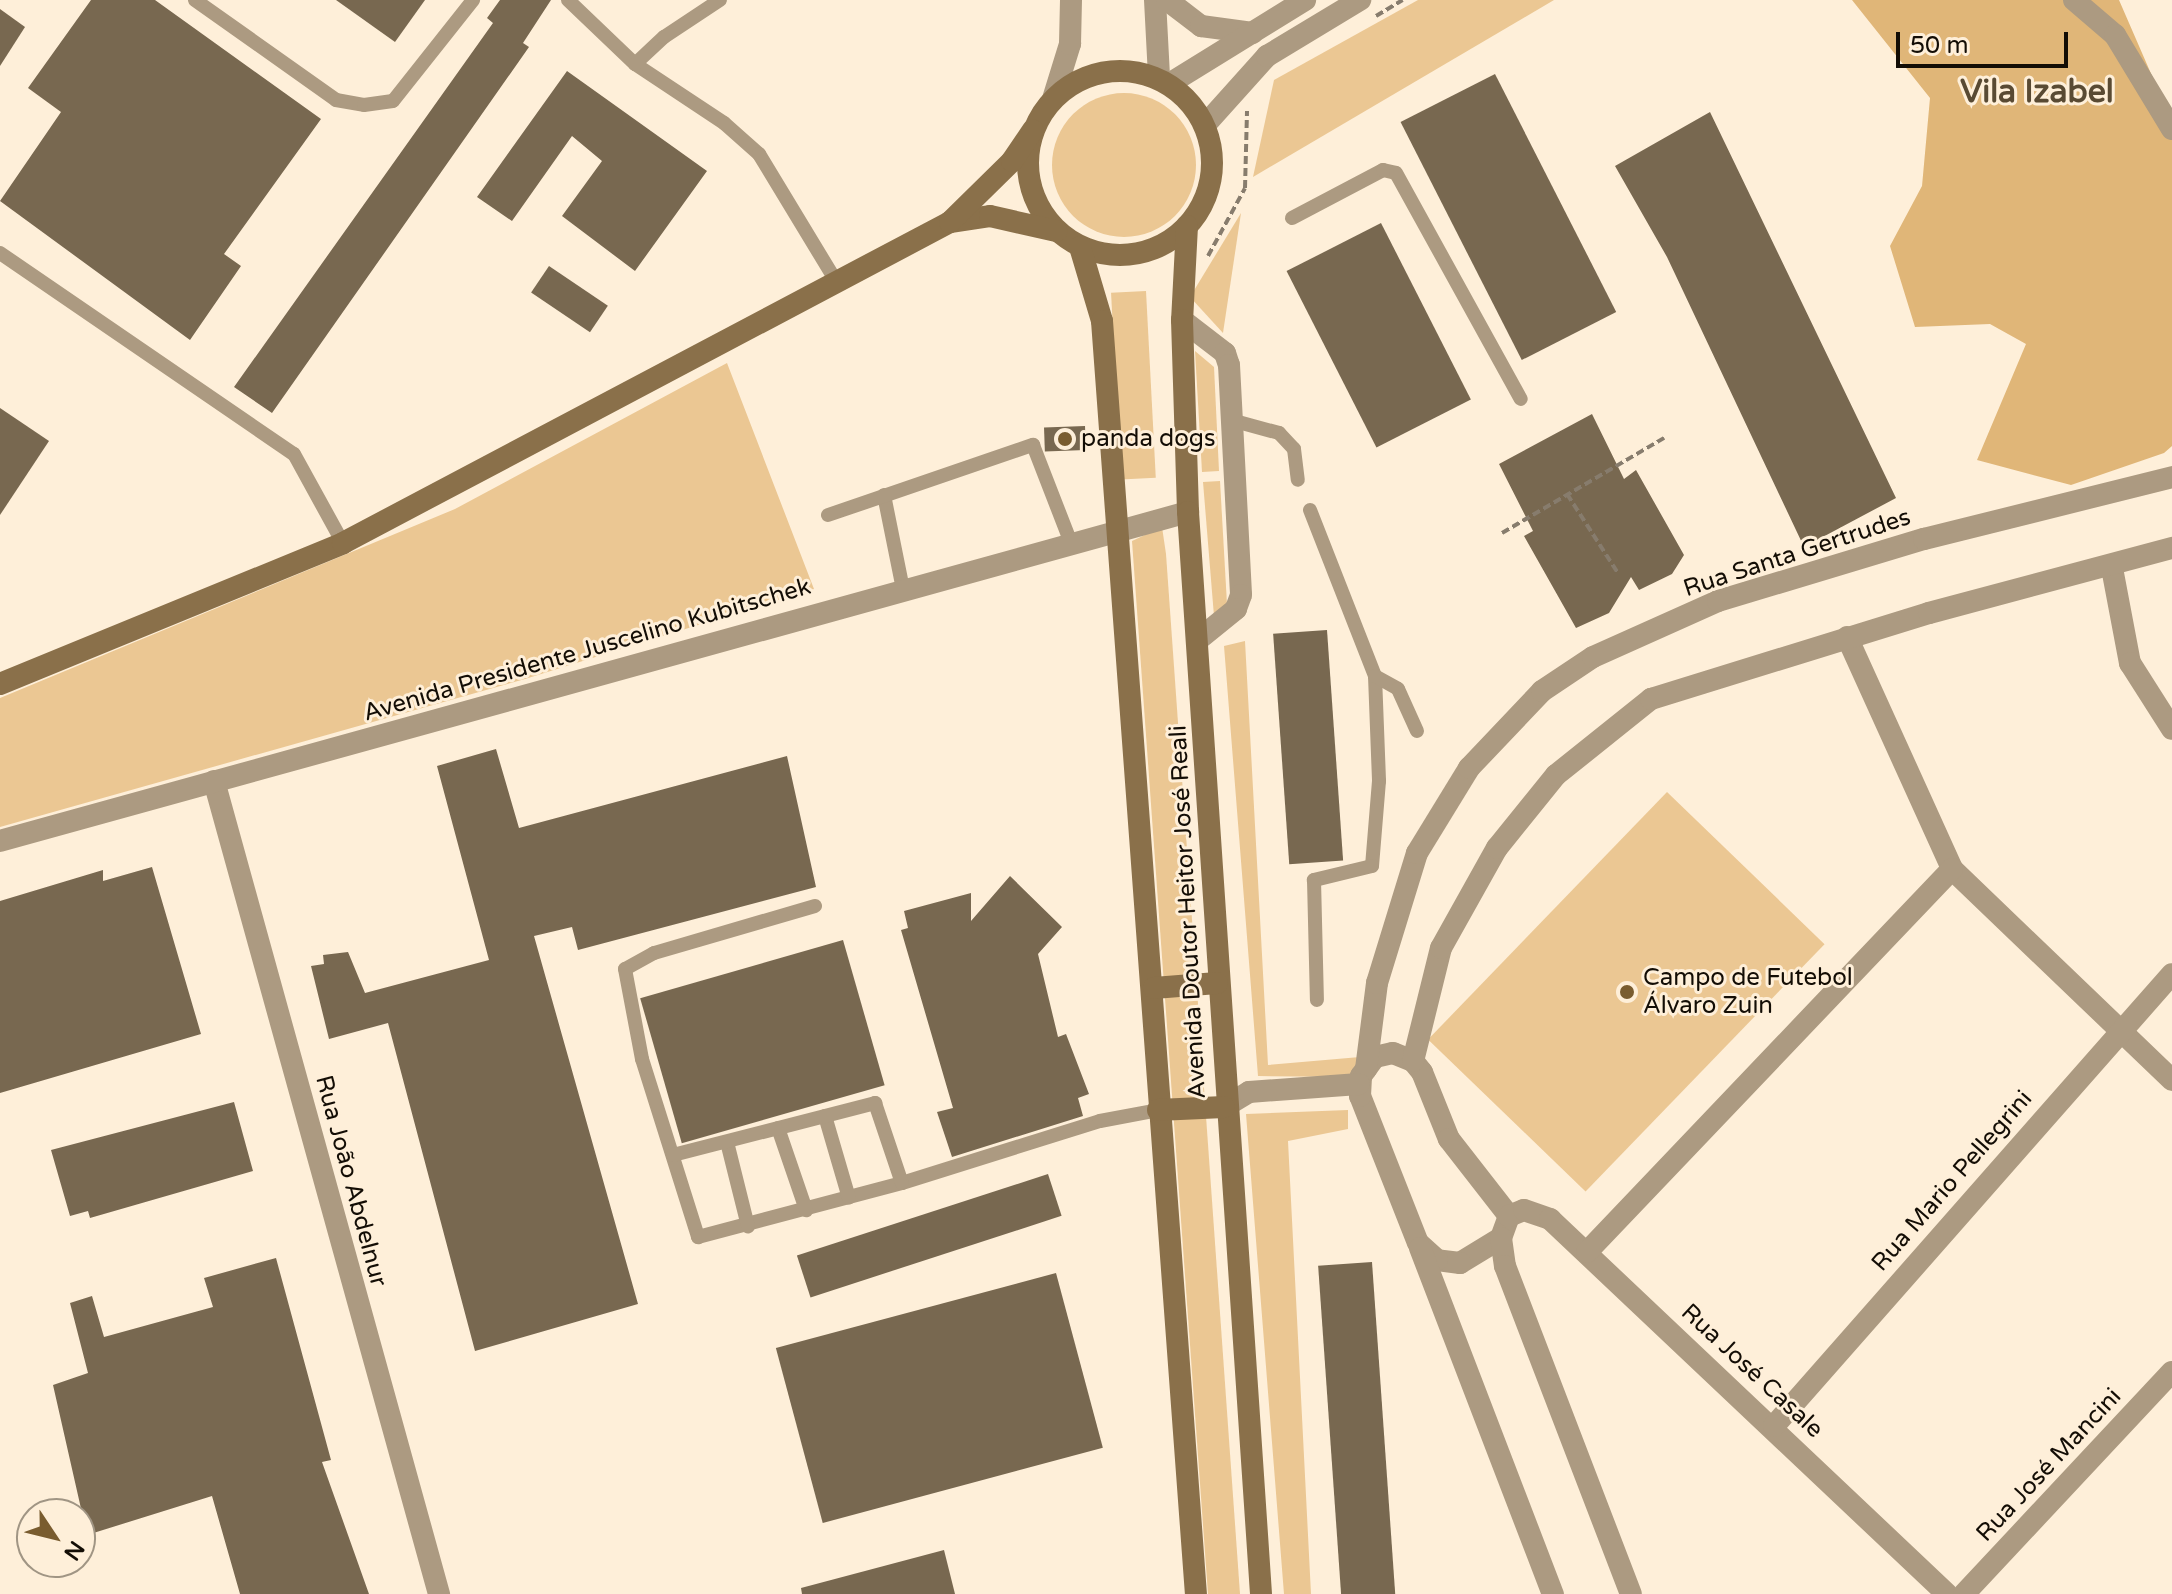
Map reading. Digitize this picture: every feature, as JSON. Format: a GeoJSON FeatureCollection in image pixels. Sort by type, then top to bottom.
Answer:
{"type":"FeatureCollection","features":[{"type":"Feature","properties":{"kind":"main road"},"geometry":{"type":"LineString","coordinates":[[0,684],[343,543],[950,222],[1012,161],[1053,99],[1100,72],[1164,81],[1205,125],[1211,178],[1187,226],[1137,254],[1080,247],[1056,231],[990,216],[950,222]]}},
{"type":"Feature","properties":{"kind":"main road"},"geometry":{"type":"LineString","coordinates":[[1033,130],[1030,183],[1056,231]]}},
{"type":"Feature","properties":{"kind":"main road","name":"Avenida Doutor Heitor José Reali"},"geometry":{"type":"LineString","coordinates":[[1187,226],[1182,320],[1188,512],[1199,639],[1224,1107],[1261,1594]]}},
{"type":"Feature","properties":{"kind":"main road","name":"Avenida Doutor Heitor José Reali"},"geometry":{"type":"LineString","coordinates":[[1080,247],[1102,321],[1154,988],[1158,1110],[1196,1594]]}},
{"type":"Feature","properties":{"kind":"main road"},"geometry":{"type":"LineString","coordinates":[[1154,988],[1217,983]]}},
{"type":"Feature","properties":{"kind":"main road"},"geometry":{"type":"LineString","coordinates":[[1158,1110],[1224,1107]]}},
{"type":"Feature","properties":{"kind":"street"},"geometry":{"type":"LineString","coordinates":[[1053,99],[1070,44],[1071,0]]}},
{"type":"Feature","properties":{"kind":"street"},"geometry":{"type":"LineString","coordinates":[[1155,0],[1164,81],[1253,33],[1305,0]]}},
{"type":"Feature","properties":{"kind":"street"},"geometry":{"type":"LineString","coordinates":[[1167,0],[1201,26],[1253,33]]}},
{"type":"Feature","properties":{"kind":"street"},"geometry":{"type":"LineString","coordinates":[[1205,125],[1267,56],[1360,0]]}},
{"type":"Feature","properties":{"kind":"street"},"geometry":{"type":"LineString","coordinates":[[2074,0],[2115,35],[2172,129]]}},
{"type":"Feature","properties":{"kind":"street"},"geometry":{"type":"LineString","coordinates":[[1182,320],[1225,353],[1241,595],[1236,609],[1199,639]]}},
{"type":"Feature","properties":{"kind":"street","name":"Rua Santa Gertrudes"},"geometry":{"type":"LineString","coordinates":[[1362,1077],[1377,983],[1417,853],[1469,768],[1542,691],[1593,657],[1718,601],[1924,539],[2172,477]]}},
{"type":"Feature","properties":{"kind":"street","name":"Avenida Presidente Juscelino Kubitschek"},"geometry":{"type":"LineString","coordinates":[[0,841],[1118,528],[1188,512]]}},
{"type":"Feature","properties":{"kind":"street"},"geometry":{"type":"LineString","coordinates":[[1631,1594],[1505,1266],[1505,1227],[1449,1139],[1413,1061],[1441,948],[1497,848],[1556,775],[1651,699],[1847,637],[2112,568],[2172,548]]}},
{"type":"Feature","properties":{"kind":"street"},"geometry":{"type":"LineString","coordinates":[[2112,568],[2130,663],[2172,729]]}},
{"type":"Feature","properties":{"kind":"street"},"geometry":{"type":"LineString","coordinates":[[1847,637],[1952,869],[2117,1031],[2172,1080]]}},
{"type":"Feature","properties":{"kind":"street","name":"Rua João Abdelnur"},"geometry":{"type":"LineString","coordinates":[[214,781],[439,1594]]}},
{"type":"Feature","properties":{"kind":"street"},"geometry":{"type":"LineString","coordinates":[[1587,1252],[1952,869]]}},
{"type":"Feature","properties":{"kind":"street","name":"Rua Mario Pellegrini"},"geometry":{"type":"LineString","coordinates":[[1774,1426],[2117,1031],[2172,974]]}},
{"type":"Feature","properties":{"kind":"street"},"geometry":{"type":"LineString","coordinates":[[1224,1107],[1249,1092],[1362,1077],[1375,1057],[1393,1053],[1413,1061]]}},
{"type":"Feature","properties":{"kind":"street"},"geometry":{"type":"LineString","coordinates":[[1362,1077],[1418,1243],[1553,1594]]}},
{"type":"Feature","properties":{"kind":"street","name":"Rua José Casale"},"geometry":{"type":"LineString","coordinates":[[1505,1227],[1539,1212],[1587,1252],[1774,1426],[1947,1594]]}},
{"type":"Feature","properties":{"kind":"street"},"geometry":{"type":"LineString","coordinates":[[1418,1243],[1437,1260],[1460,1263],[1505,1227]]}},
{"type":"Feature","properties":{"kind":"street","name":"Rua José Mancini"},"geometry":{"type":"LineString","coordinates":[[1964,1594],[2172,1372]]}},
{"type":"Feature","properties":{"kind":"lane"},"geometry":{"type":"LineString","coordinates":[[195,0],[336,100],[364,105],[393,101],[473,0]]}},
{"type":"Feature","properties":{"kind":"lane"},"geometry":{"type":"LineString","coordinates":[[568,0],[635,64],[724,123],[759,154],[836,281]]}},
{"type":"Feature","properties":{"kind":"lane"},"geometry":{"type":"LineString","coordinates":[[635,64],[664,37],[720,0]]}},
{"type":"Feature","properties":{"kind":"lane"},"geometry":{"type":"LineString","coordinates":[[1292,218],[1383,170],[1396,173],[1521,399]]}},
{"type":"Feature","properties":{"kind":"lane"},"geometry":{"type":"LineString","coordinates":[[0,253],[287,448],[305,467],[343,543]]}},
{"type":"Feature","properties":{"kind":"lane"},"geometry":{"type":"LineString","coordinates":[[1231,420],[1279,433],[1294,449],[1298,480]]}},
{"type":"Feature","properties":{"kind":"lane"},"geometry":{"type":"LineString","coordinates":[[828,515],[1033,445],[1071,543]]}},
{"type":"Feature","properties":{"kind":"lane"},"geometry":{"type":"LineString","coordinates":[[884,495],[903,589]]}},
{"type":"Feature","properties":{"kind":"lane"},"geometry":{"type":"LineString","coordinates":[[1310,510],[1375,676],[1376,856],[1366,868],[1314,880],[1317,1000]]}},
{"type":"Feature","properties":{"kind":"lane"},"geometry":{"type":"LineString","coordinates":[[1375,676],[1398,689],[1417,731]]}},
{"type":"Feature","properties":{"kind":"lane"},"geometry":{"type":"LineString","coordinates":[[815,906],[654,953],[625,969],[642,1059],[698,1237],[902,1183],[1100,1121],[1158,1110]]}},
{"type":"Feature","properties":{"kind":"lane"},"geometry":{"type":"LineString","coordinates":[[673,1155],[875,1103],[902,1183]]}},
{"type":"Feature","properties":{"kind":"lane"},"geometry":{"type":"LineString","coordinates":[[825,1116],[849,1198]]}},
{"type":"Feature","properties":{"kind":"lane"},"geometry":{"type":"LineString","coordinates":[[778,1128],[806,1210]]}},
{"type":"Feature","properties":{"kind":"lane"},"geometry":{"type":"LineString","coordinates":[[727,1142],[748,1226]]}},
{"type":"Feature","properties":{"kind":"path"},"geometry":{"type":"LineString","coordinates":[[1366,22],[1403,0]]}},
{"type":"Feature","properties":{"kind":"path"},"geometry":{"type":"LineString","coordinates":[[1205,260],[1245,188],[1247,106]]}},
{"type":"Feature","properties":{"kind":"path"},"geometry":{"type":"LineString","coordinates":[[1502,533],[1664,438]]}},
{"type":"Feature","properties":{"kind":"path"},"geometry":{"type":"LineString","coordinates":[[1567,494],[1618,573]]}},
{"type":"Feature","properties":{"kind":"shaded area"},"geometry":{"type":"Polygon","coordinates":[[[1418,0],[1554,0],[1253,177],[1274,80],[1418,0]]]}},
{"type":"Feature","properties":{"kind":"shaded area"},"geometry":{"type":"Polygon","coordinates":[[[1852,0],[2119,0],[2172,122],[2172,446],[2164,453],[2071,485],[1977,460],[2026,344],[1990,324],[1915,327],[1890,246],[1922,186],[1930,98],[1852,0]]]}},
{"type":"Feature","properties":{"kind":"shaded area"},"geometry":{"type":"Polygon","coordinates":[[[1124,93],[1152,98],[1175,114],[1191,137],[1196,165],[1191,193],[1175,216],[1152,232],[1124,237],[1096,232],[1073,216],[1057,193],[1052,165],[1057,137],[1073,114],[1096,98],[1124,93]]]}},
{"type":"Feature","properties":{"kind":"shaded area"},"geometry":{"type":"Polygon","coordinates":[[[1241,213],[1223,333],[1190,297],[1241,213]]]}},
{"type":"Feature","properties":{"kind":"shaded area"},"geometry":{"type":"Polygon","coordinates":[[[1146,291],[1156,478],[1121,480],[1111,293],[1146,291]]]}},
{"type":"Feature","properties":{"kind":"shaded area"},"geometry":{"type":"Polygon","coordinates":[[[1195,351],[1214,367],[1219,471],[1202,472],[1195,351]]]}},
{"type":"Feature","properties":{"kind":"shaded area"},"geometry":{"type":"Polygon","coordinates":[[[727,363],[814,589],[525,679],[0,827],[0,698],[455,509],[727,363]]]}},
{"type":"Feature","properties":{"kind":"shaded area"},"geometry":{"type":"Polygon","coordinates":[[[1220,481],[1227,604],[1214,616],[1203,482],[1220,481]]]}},
{"type":"Feature","properties":{"kind":"shaded area"},"geometry":{"type":"Polygon","coordinates":[[[1162,527],[1240,1594],[1208,1594],[1132,541],[1162,527]]]}},
{"type":"Feature","properties":{"kind":"shaded area"},"geometry":{"type":"Polygon","coordinates":[[[1245,641],[1268,1065],[1360,1057],[1353,1077],[1258,1076],[1224,646],[1245,641]]]}},
{"type":"Feature","properties":{"kind":"shaded area","name":"Campo de Futebol Álvaro Zuin"},"geometry":{"type":"Polygon","coordinates":[[[1667,792],[1825,944],[1586,1192],[1428,1039],[1667,792]]]}},
{"type":"Feature","properties":{"kind":"shaded area"},"geometry":{"type":"Polygon","coordinates":[[[1348,1110],[1348,1129],[1288,1141],[1311,1594],[1284,1594],[1246,1114],[1348,1110]]]}},
{"type":"Feature","properties":{"kind":"building"},"geometry":{"type":"Polygon","coordinates":[[[91,0],[155,0],[321,119],[224,254],[241,266],[190,340],[0,201],[61,112],[28,88],[91,0]]]}},
{"type":"Feature","properties":{"kind":"building"},"geometry":{"type":"Polygon","coordinates":[[[336,0],[425,0],[395,42],[336,0]]]}},
{"type":"Feature","properties":{"kind":"building"},"geometry":{"type":"Polygon","coordinates":[[[500,0],[551,0],[523,43],[529,47],[272,413],[234,387],[493,23],[487,18],[500,0]]]}},
{"type":"Feature","properties":{"kind":"building"},"geometry":{"type":"Polygon","coordinates":[[[0,9],[25,27],[0,66],[0,9]]]}},
{"type":"Feature","properties":{"kind":"building"},"geometry":{"type":"Polygon","coordinates":[[[567,71],[707,171],[635,271],[562,216],[602,161],[572,136],[512,221],[477,197],[567,71]]]}},
{"type":"Feature","properties":{"kind":"building"},"geometry":{"type":"Polygon","coordinates":[[[1495,74],[1616,312],[1522,360],[1401,122],[1495,74]]]}},
{"type":"Feature","properties":{"kind":"building"},"geometry":{"type":"Polygon","coordinates":[[[1710,112],[1896,498],[1804,547],[1667,257],[1615,166],[1710,112]]]}},
{"type":"Feature","properties":{"kind":"building"},"geometry":{"type":"Polygon","coordinates":[[[1381,223],[1471,399],[1376,448],[1287,271],[1381,223]]]}},
{"type":"Feature","properties":{"kind":"building"},"geometry":{"type":"Polygon","coordinates":[[[549,266],[608,306],[590,332],[531,293],[549,266]]]}},
{"type":"Feature","properties":{"kind":"building"},"geometry":{"type":"Polygon","coordinates":[[[0,408],[49,441],[0,515],[0,408]]]}},
{"type":"Feature","properties":{"kind":"building"},"geometry":{"type":"Polygon","coordinates":[[[1592,414],[1624,479],[1636,470],[1684,555],[1672,574],[1639,590],[1631,577],[1609,613],[1576,628],[1524,536],[1533,531],[1499,464],[1592,414]]]}},
{"type":"Feature","properties":{"kind":"building","name":"panda dogs"},"geometry":{"type":"Polygon","coordinates":[[[1085,426],[1086,450],[1045,451],[1044,427],[1085,426]]]}},
{"type":"Feature","properties":{"kind":"building"},"geometry":{"type":"Polygon","coordinates":[[[1327,630],[1343,860],[1289,864],[1273,634],[1327,630]]]}},
{"type":"Feature","properties":{"kind":"building"},"geometry":{"type":"Polygon","coordinates":[[[496,749],[519,828],[787,756],[816,887],[578,950],[572,927],[534,936],[638,1304],[475,1351],[388,1023],[329,1039],[311,966],[324,964],[323,955],[348,952],[365,993],[489,960],[437,766],[496,749]]]}},
{"type":"Feature","properties":{"kind":"building"},"geometry":{"type":"Polygon","coordinates":[[[152,867],[201,1034],[0,1093],[0,901],[103,870],[103,881],[152,867]]]}},
{"type":"Feature","properties":{"kind":"building"},"geometry":{"type":"Polygon","coordinates":[[[1010,876],[1062,927],[1038,954],[1058,1037],[1066,1034],[1089,1094],[1078,1098],[1083,1116],[952,1157],[937,1112],[953,1108],[901,930],[908,928],[904,911],[971,893],[971,921],[1010,876]]]}},
{"type":"Feature","properties":{"kind":"building"},"geometry":{"type":"Polygon","coordinates":[[[843,940],[885,1085],[682,1143],[640,998],[843,940]]]}},
{"type":"Feature","properties":{"kind":"building"},"geometry":{"type":"Polygon","coordinates":[[[234,1102],[253,1171],[90,1218],[88,1211],[70,1216],[51,1150],[234,1102]]]}},
{"type":"Feature","properties":{"kind":"building"},"geometry":{"type":"Polygon","coordinates":[[[1048,1174],[1062,1216],[811,1297],[797,1256],[1048,1174]]]}},
{"type":"Feature","properties":{"kind":"building"},"geometry":{"type":"Polygon","coordinates":[[[276,1258],[331,1460],[322,1462],[369,1594],[240,1594],[212,1496],[96,1532],[96,1498],[79,1498],[53,1385],[88,1373],[70,1303],[92,1296],[104,1337],[213,1307],[204,1278],[276,1258]]]}},
{"type":"Feature","properties":{"kind":"building"},"geometry":{"type":"Polygon","coordinates":[[[1372,1262],[1395,1594],[1341,1594],[1318,1266],[1372,1262]]]}},
{"type":"Feature","properties":{"kind":"building"},"geometry":{"type":"Polygon","coordinates":[[[1056,1273],[1103,1448],[823,1523],[776,1348],[1056,1273]]]}},
{"type":"Feature","properties":{"kind":"building"},"geometry":{"type":"Polygon","coordinates":[[[944,1550],[955,1594],[802,1594],[801,1588],[944,1550]]]}},
{"type":"Feature","properties":{"kind":"place","name":"panda dogs"},"geometry":{"type":"Point","coordinates":[1065,439]}},
{"type":"Feature","properties":{"kind":"place","name":"Campo de Futebol Álvaro Zuin"},"geometry":{"type":"Point","coordinates":[1627,992]}},
{"type":"Feature","properties":{"kind":"district","name":"Vila Izabel"},"geometry":{"type":"Point","coordinates":[2037,92]}}]}
